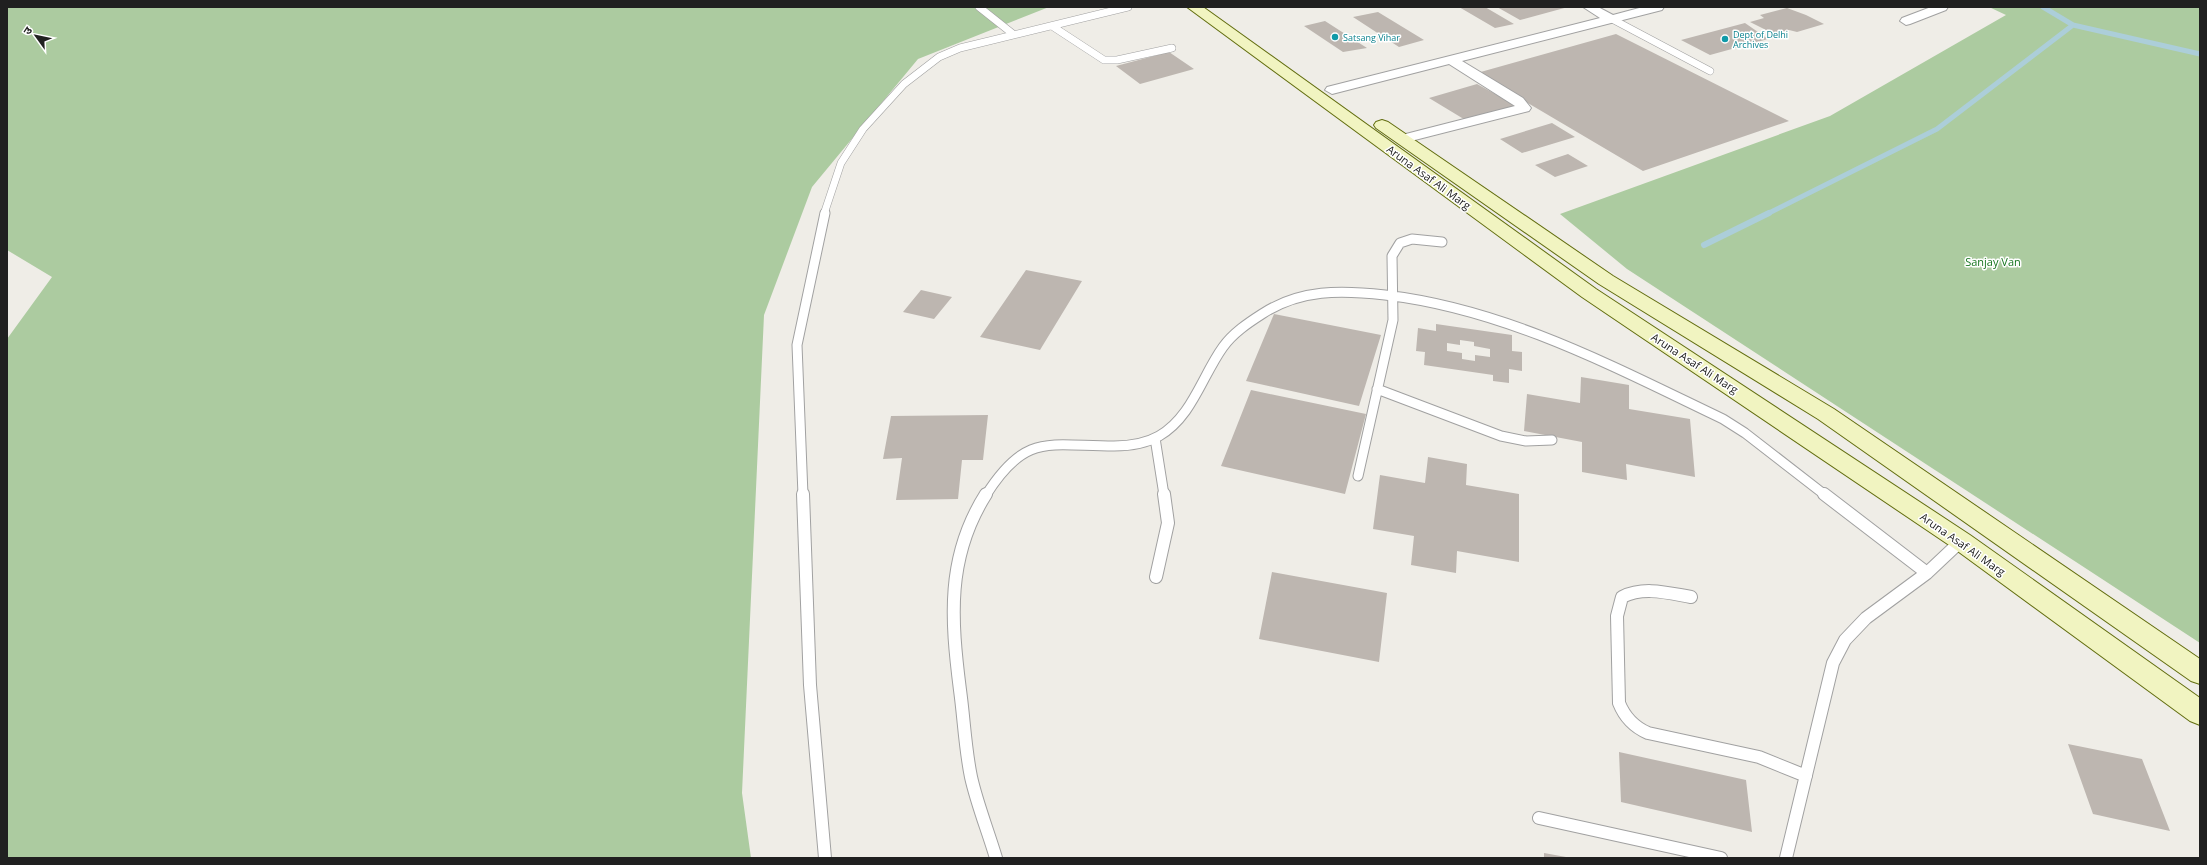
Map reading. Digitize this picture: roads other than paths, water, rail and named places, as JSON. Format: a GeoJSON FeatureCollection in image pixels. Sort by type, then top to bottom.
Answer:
{"type":"FeatureCollection","features":[{"type":"Feature","properties":{"kind":"main road","name":"Aruna Asaf Ali Marg"},"geometry":{"type":"LineString","coordinates":[[1194,7],[1589,293],[1961,541],[2200,713]]}},
{"type":"Feature","properties":{"kind":"main road","name":"Aruna Asaf Ali Marg"},"geometry":{"type":"LineString","coordinates":[[1220,7],[1332,90],[1606,280],[1826,414],[2200,673]]}},
{"type":"Feature","properties":{"kind":"street"},"geometry":{"type":"LineString","coordinates":[[1589,7],[1612,19]]}},
{"type":"Feature","properties":{"kind":"street"},"geometry":{"type":"LineString","coordinates":[[1332,90],[1612,19],[1632,10],[1658,7]]}},
{"type":"Feature","properties":{"kind":"street"},"geometry":{"type":"LineString","coordinates":[[1906,21],[1942,7]]}},
{"type":"Feature","properties":{"kind":"street"},"geometry":{"type":"LineString","coordinates":[[1403,139],[1524,108],[1518,101],[1452,60]]}},
{"type":"Feature","properties":{"kind":"lane"},"geometry":{"type":"LineString","coordinates":[[979,7],[1013,34]]}},
{"type":"Feature","properties":{"kind":"lane"},"geometry":{"type":"LineString","coordinates":[[825,858],[810,685],[797,345],[817,246],[841,162],[863,129],[904,84],[923,68],[948,52],[1013,34],[1128,7]]}},
{"type":"Feature","properties":{"kind":"lane"},"geometry":{"type":"LineString","coordinates":[[1612,19],[1710,71]]}},
{"type":"Feature","properties":{"kind":"lane"},"geometry":{"type":"LineString","coordinates":[[1052,26],[1104,60],[1117,60],[1172,48]]}},
{"type":"Feature","properties":{"kind":"lane"},"geometry":{"type":"LineString","coordinates":[[1358,476],[1392,320],[1392,256],[1400,244],[1412,239],[1442,242]]}},
{"type":"Feature","properties":{"kind":"lane"},"geometry":{"type":"LineString","coordinates":[[996,858],[971,777],[954,642],[951,596],[956,562],[974,510],[1003,469],[1021,454],[1043,444],[1063,442],[1106,446],[1135,444],[1155,438],[1170,429],[1186,408],[1224,345],[1244,327],[1275,305],[1294,298],[1336,291],[1393,296],[1448,304],[1521,326],[1723,419],[1745,433],[1927,573]]}},
{"type":"Feature","properties":{"kind":"lane"},"geometry":{"type":"LineString","coordinates":[[1377,389],[1493,433],[1523,442],[1540,443],[1552,440]]}},
{"type":"Feature","properties":{"kind":"lane"},"geometry":{"type":"LineString","coordinates":[[1155,438],[1168,523],[1156,577]]}},
{"type":"Feature","properties":{"kind":"lane"},"geometry":{"type":"LineString","coordinates":[[1786,858],[1815,744],[1833,663],[1845,640],[1866,618],[1927,573],[1961,541]]}},
{"type":"Feature","properties":{"kind":"lane"},"geometry":{"type":"LineString","coordinates":[[1691,596],[1644,591],[1630,592],[1622,597],[1617,616],[1619,703],[1622,713],[1638,729],[1648,733],[1759,757],[1806,776]]}},
{"type":"Feature","properties":{"kind":"lane"},"geometry":{"type":"LineString","coordinates":[[1539,818],[1721,858]]}},
{"type":"Feature","properties":{"kind":"waterway"},"geometry":{"type":"LineString","coordinates":[[2043,7],[2073,25]]}},
{"type":"Feature","properties":{"kind":"waterway"},"geometry":{"type":"LineString","coordinates":[[1769,213],[1937,129],[2073,25]]}},
{"type":"Feature","properties":{"kind":"waterway"},"geometry":{"type":"LineString","coordinates":[[2073,25],[2200,54]]}},
{"type":"Feature","properties":{"kind":"waterway"},"geometry":{"type":"LineString","coordinates":[[1704,245],[1769,213]]}},
{"type":"Feature","properties":{"kind":"place","name":"Satsang Vihar"},"geometry":{"type":"Point","coordinates":[1335,37]}},
{"type":"Feature","properties":{"kind":"place","name":"Dept of Delhi Archives"},"geometry":{"type":"Point","coordinates":[1725,39]}},
{"type":"Feature","properties":{"kind":"park label","name":"Sanjay Van"},"geometry":{"type":"Point","coordinates":[1993,261]}}]}
